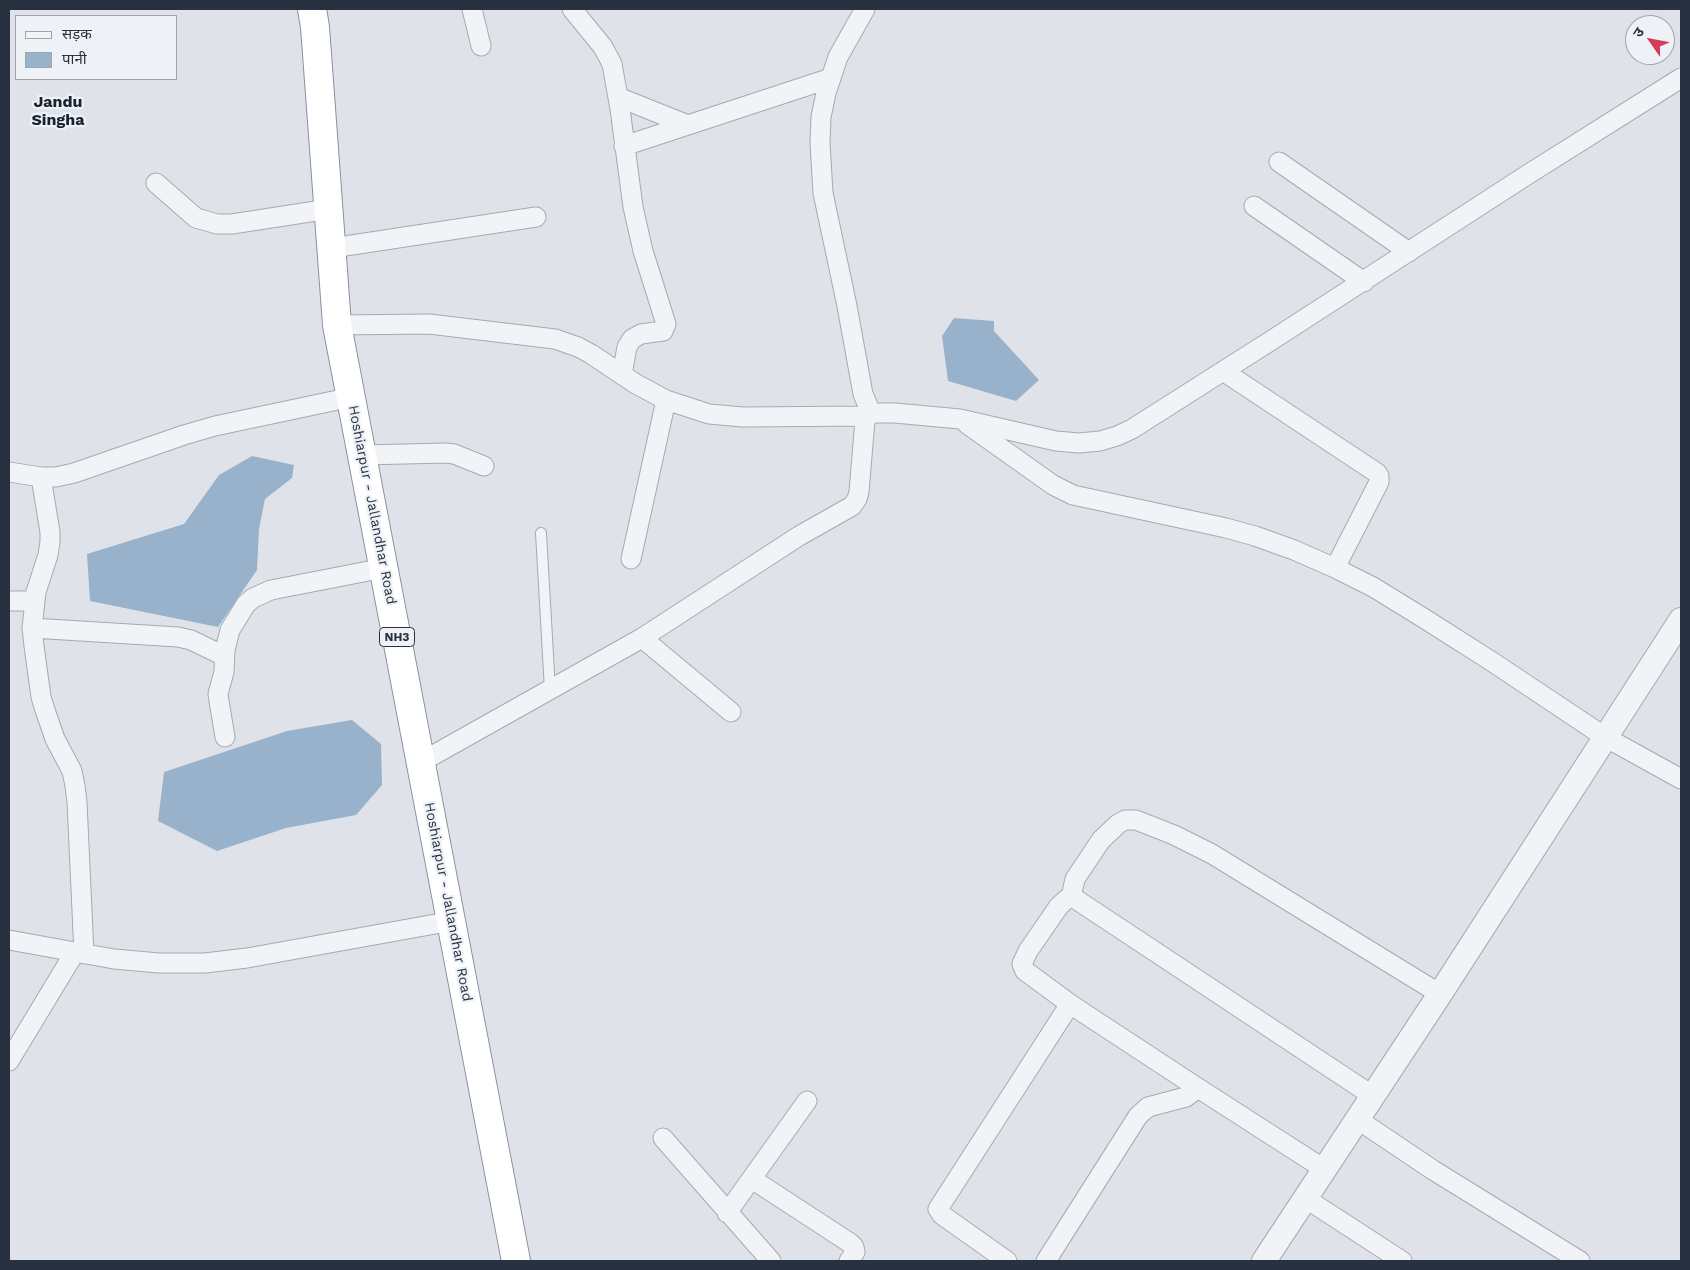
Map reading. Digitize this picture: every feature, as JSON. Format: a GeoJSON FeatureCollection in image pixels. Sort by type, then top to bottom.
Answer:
{"type":"FeatureCollection","features":[{"type":"Feature","properties":{"kind":"highway","name":"Hoshiarpur - Jallandhar Road"},"geometry":{"type":"LineString","coordinates":[[312,9],[315,27],[337,325],[516,1261]]}},
{"type":"Feature","properties":{"kind":"street"},"geometry":{"type":"LineString","coordinates":[[472,9],[482,46]]}},
{"type":"Feature","properties":{"kind":"street"},"geometry":{"type":"LineString","coordinates":[[572,9],[607,53],[612,64],[630,189],[643,251],[666,324],[663,331],[641,334],[632,338],[627,347],[622,375]]}},
{"type":"Feature","properties":{"kind":"street"},"geometry":{"type":"LineString","coordinates":[[865,9],[838,57],[826,93],[821,116],[820,143],[823,193],[863,394],[869,415]]}},
{"type":"Feature","properties":{"kind":"street"},"geometry":{"type":"LineString","coordinates":[[624,146],[831,78]]}},
{"type":"Feature","properties":{"kind":"street"},"geometry":{"type":"LineString","coordinates":[[337,325],[429,324],[555,339],[578,347],[666,400],[709,414],[804,418],[895,413],[960,419],[1056,441],[1100,441],[1132,428],[1364,282],[1527,175],[1681,78]]}},
{"type":"Feature","properties":{"kind":"street"},"geometry":{"type":"LineString","coordinates":[[618,97],[688,125]]}},
{"type":"Feature","properties":{"kind":"street"},"geometry":{"type":"LineString","coordinates":[[1280,162],[1409,252]]}},
{"type":"Feature","properties":{"kind":"street"},"geometry":{"type":"LineString","coordinates":[[156,183],[196,218],[217,224],[232,224],[329,209]]}},
{"type":"Feature","properties":{"kind":"street"},"geometry":{"type":"LineString","coordinates":[[1254,206],[1364,282]]}},
{"type":"Feature","properties":{"kind":"street"},"geometry":{"type":"LineString","coordinates":[[332,248],[536,217]]}},
{"type":"Feature","properties":{"kind":"street"},"geometry":{"type":"LineString","coordinates":[[1223,371],[1373,469],[1379,476],[1379,482],[1335,568]]}},
{"type":"Feature","properties":{"kind":"street"},"geometry":{"type":"LineString","coordinates":[[9,472],[41,477],[56,477],[74,473],[184,435],[236,420],[352,396]]}},
{"type":"Feature","properties":{"kind":"street"},"geometry":{"type":"LineString","coordinates":[[631,559],[666,400]]}},
{"type":"Feature","properties":{"kind":"street"},"geometry":{"type":"LineString","coordinates":[[421,762],[642,638],[799,536],[852,506],[859,492],[865,420],[869,415]]}},
{"type":"Feature","properties":{"kind":"street"},"geometry":{"type":"LineString","coordinates":[[960,419],[1053,485],[1074,495],[1255,536],[1335,568],[1373,587],[1491,661],[1605,737],[1681,779]]}},
{"type":"Feature","properties":{"kind":"street"},"geometry":{"type":"LineString","coordinates":[[363,455],[446,453],[454,454],[484,466]]}},
{"type":"Feature","properties":{"kind":"street"},"geometry":{"type":"LineString","coordinates":[[9,1061],[79,953],[77,802],[75,786],[72,771],[55,739],[41,697],[32,628],[34,601],[50,542],[41,477]]}},
{"type":"Feature","properties":{"kind":"street"},"geometry":{"type":"LineString","coordinates":[[225,737],[218,694],[224,672],[226,640],[239,613],[253,598],[271,590],[384,568]]}},
{"type":"Feature","properties":{"kind":"street"},"geometry":{"type":"LineString","coordinates":[[9,601],[34,601]]}},
{"type":"Feature","properties":{"kind":"street"},"geometry":{"type":"LineString","coordinates":[[1264,1261],[1440,994],[1681,620]]}},
{"type":"Feature","properties":{"kind":"street"},"geometry":{"type":"LineString","coordinates":[[32,628],[178,637],[196,642],[224,656]]}},
{"type":"Feature","properties":{"kind":"street"},"geometry":{"type":"LineString","coordinates":[[642,638],[731,712]]}},
{"type":"Feature","properties":{"kind":"street"},"geometry":{"type":"LineString","coordinates":[[1071,897],[1075,879],[1101,840],[1125,820],[1136,820],[1196,845],[1212,854],[1440,994]]}},
{"type":"Feature","properties":{"kind":"street"},"geometry":{"type":"LineString","coordinates":[[1071,897],[1065,900],[1055,911],[1028,951],[1022,964],[1025,971],[1070,1004],[1324,1169]]}},
{"type":"Feature","properties":{"kind":"street"},"geometry":{"type":"LineString","coordinates":[[1071,897],[1373,1096]]}},
{"type":"Feature","properties":{"kind":"street"},"geometry":{"type":"LineString","coordinates":[[9,940],[114,959],[159,963],[205,963],[248,958],[452,921]]}},
{"type":"Feature","properties":{"kind":"street"},"geometry":{"type":"LineString","coordinates":[[1007,1261],[942,1215],[938,1210],[1070,1004]]}},
{"type":"Feature","properties":{"kind":"street"},"geometry":{"type":"LineString","coordinates":[[1046,1261],[1138,1116],[1148,1107],[1186,1097],[1198,1088]]}},
{"type":"Feature","properties":{"kind":"street"},"geometry":{"type":"LineString","coordinates":[[727,1213],[807,1101]]}},
{"type":"Feature","properties":{"kind":"street"},"geometry":{"type":"LineString","coordinates":[[1357,1119],[1433,1170],[1580,1261]]}},
{"type":"Feature","properties":{"kind":"street"},"geometry":{"type":"LineString","coordinates":[[663,1138],[771,1261]]}},
{"type":"Feature","properties":{"kind":"street"},"geometry":{"type":"LineString","coordinates":[[752,1179],[850,1243],[854,1247],[855,1252],[849,1261]]}},
{"type":"Feature","properties":{"kind":"street"},"geometry":{"type":"LineString","coordinates":[[1305,1198],[1402,1261]]}},
{"type":"Feature","properties":{"kind":"lane"},"geometry":{"type":"LineString","coordinates":[[541,533],[550,690]]}},
{"type":"Feature","properties":{"kind":"water"},"geometry":{"type":"Polygon","coordinates":[[[954,318],[994,321],[994,331],[1039,380],[1016,401],[948,381],[942,336],[954,318]]]}},
{"type":"Feature","properties":{"kind":"water"},"geometry":{"type":"Polygon","coordinates":[[[252,456],[294,465],[292,478],[265,499],[259,529],[257,570],[218,627],[90,601],[87,554],[184,524],[219,475],[252,456]]]}},
{"type":"Feature","properties":{"kind":"water"},"geometry":{"type":"Polygon","coordinates":[[[352,720],[381,744],[382,785],[356,815],[286,828],[217,851],[158,821],[164,772],[287,731],[352,720]]]}},
{"type":"Feature","properties":{"kind":"district","name":"Jandu Singha"},"geometry":{"type":"Point","coordinates":[58,111]}}]}
